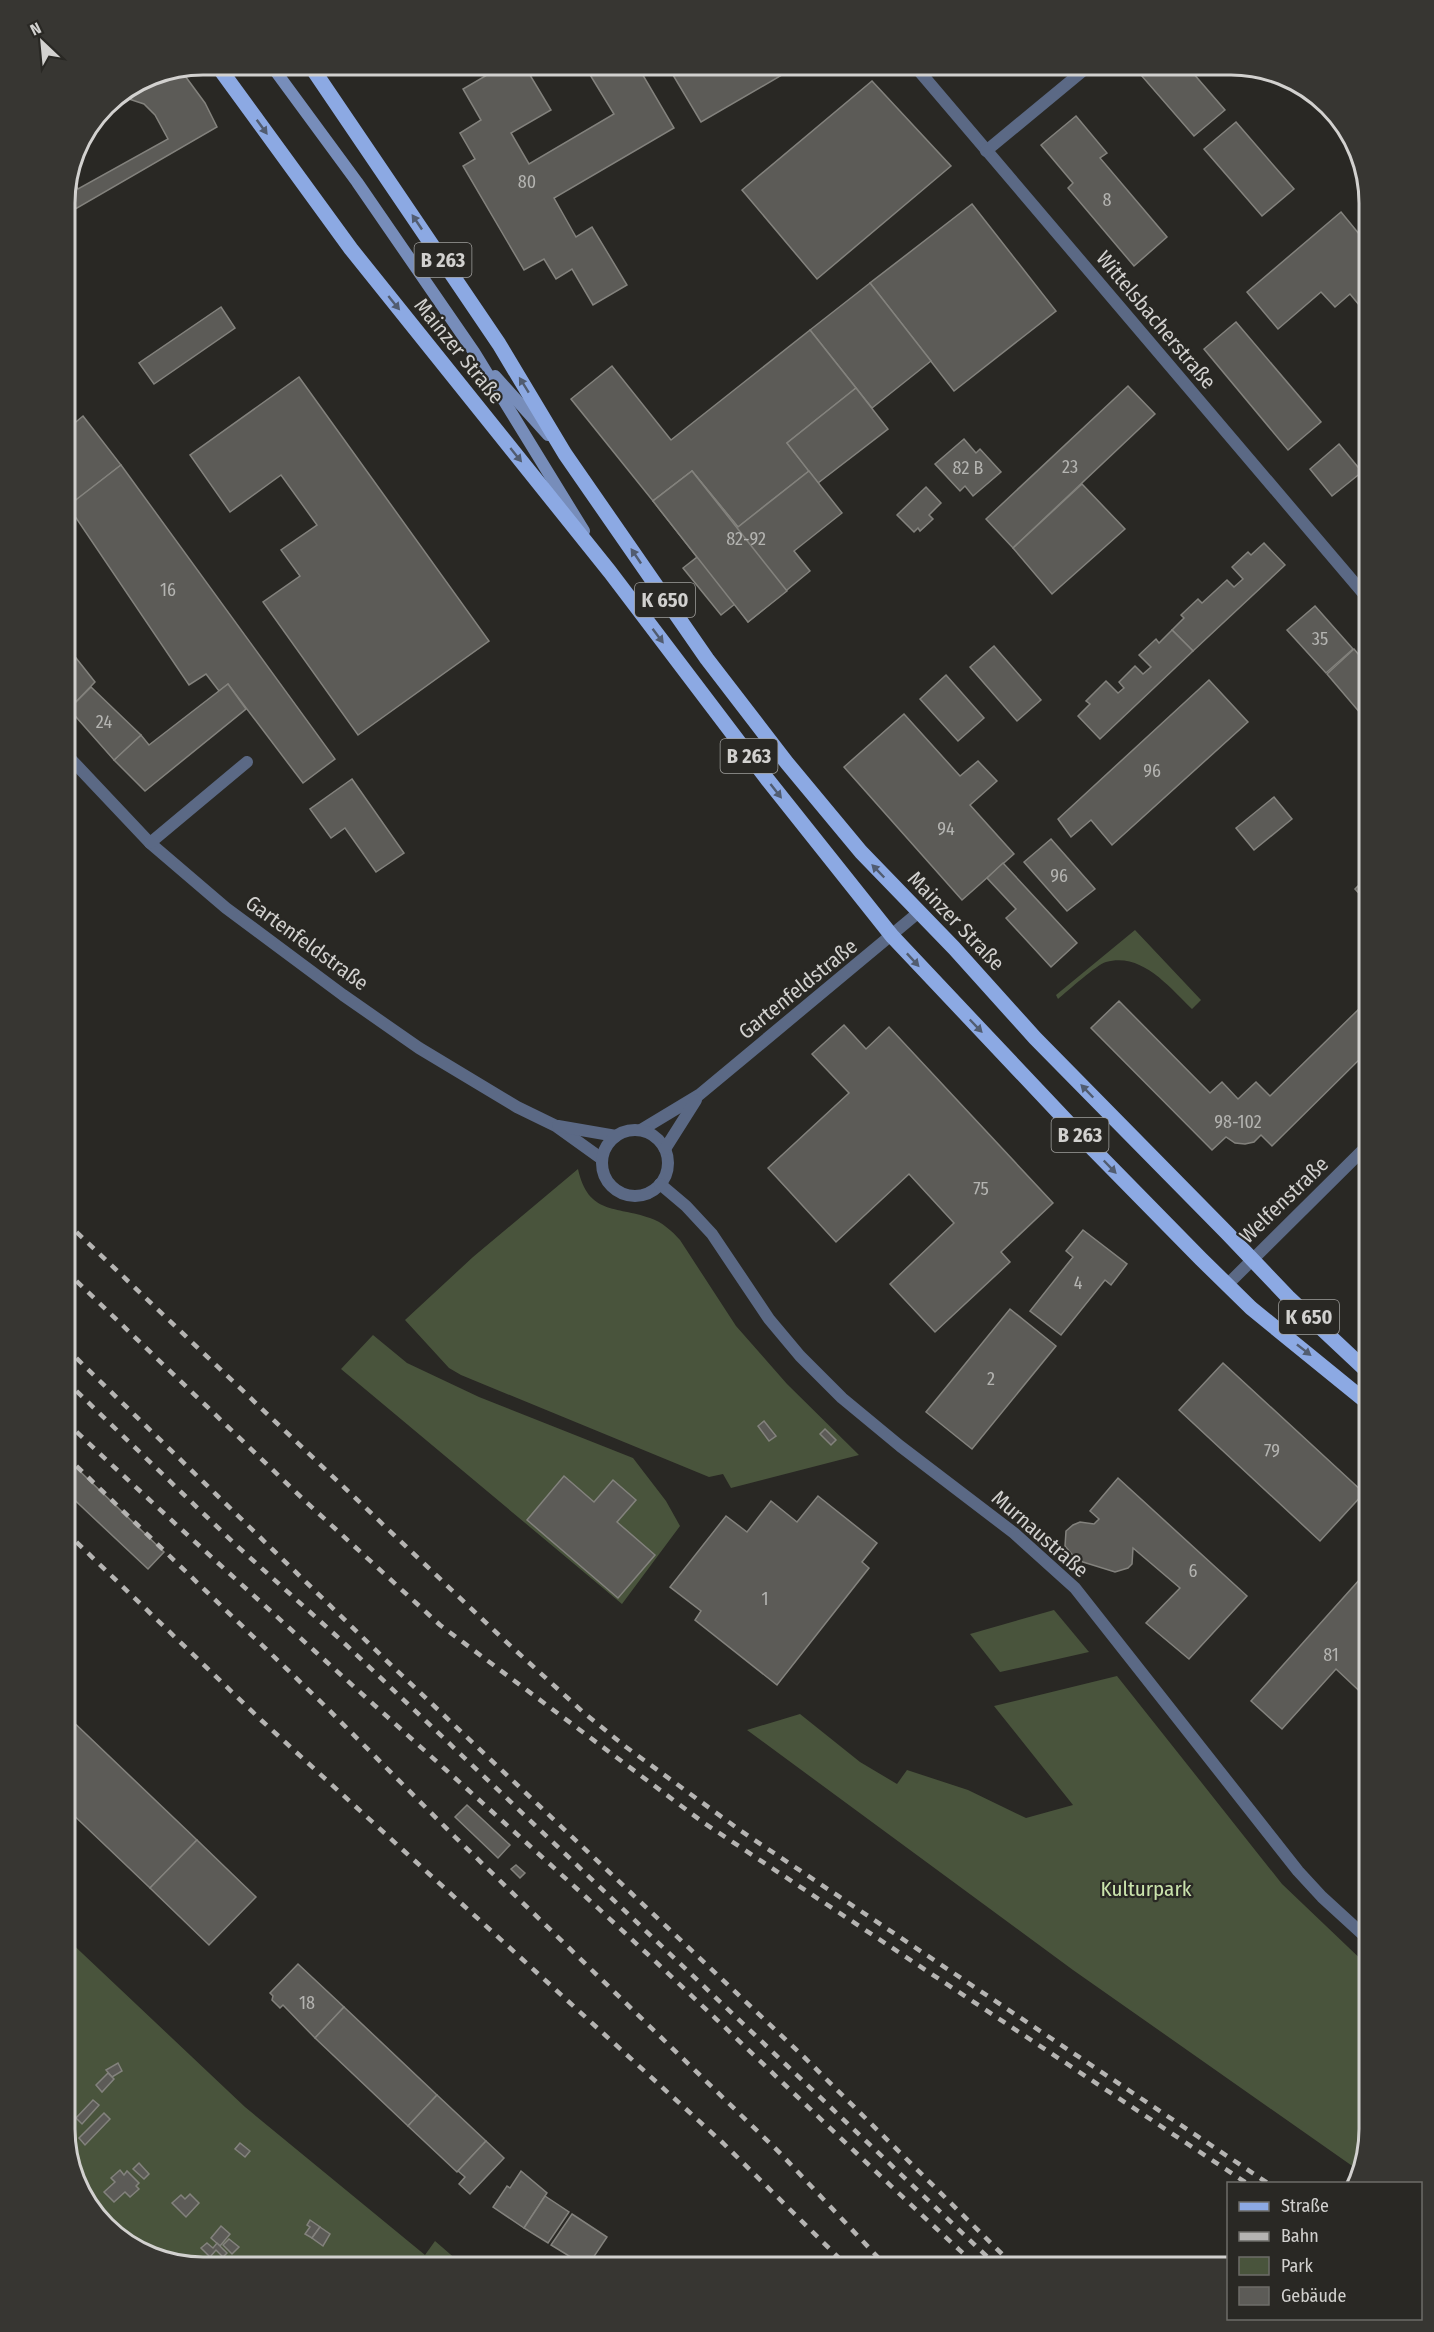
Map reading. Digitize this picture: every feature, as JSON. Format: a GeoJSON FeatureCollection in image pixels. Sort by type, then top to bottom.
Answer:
{"type":"FeatureCollection","features":[{"type":"Feature","properties":{"kind":"main road","name":"Mainzer Straße"},"geometry":{"type":"LineString","coordinates":[[225,75],[351,249],[610,572],[767,779],[892,936],[1093,1149],[1227,1285],[1266,1320],[1359,1395]]}},
{"type":"Feature","properties":{"kind":"main road","name":"Mainzer Straße"},"geometry":{"type":"LineString","coordinates":[[317,75],[499,344],[565,454],[694,641],[742,706],[834,821],[879,873],[920,912],[1035,1038],[1288,1297],[1359,1363]]}},
{"type":"Feature","properties":{"kind":"street","name":"Mainzer Straße"},"geometry":{"type":"LineString","coordinates":[[279,75],[357,182],[474,352],[610,572]]}},
{"type":"Feature","properties":{"kind":"street","name":"Wittelsbacherstraße"},"geometry":{"type":"LineString","coordinates":[[922,75],[1359,587]]}},
{"type":"Feature","properties":{"kind":"street"},"geometry":{"type":"LineString","coordinates":[[986,151],[1078,75]]}},
{"type":"Feature","properties":{"kind":"street","name":"Mainzer Straße"},"geometry":{"type":"LineString","coordinates":[[474,352],[565,454]]}},
{"type":"Feature","properties":{"kind":"street"},"geometry":{"type":"LineString","coordinates":[[150,843],[247,762]]}},
{"type":"Feature","properties":{"kind":"street","name":"Gartenfeldstraße"},"geometry":{"type":"LineString","coordinates":[[75,764],[150,843],[226,908],[419,1048],[518,1107],[556,1126],[602,1159]]}},
{"type":"Feature","properties":{"kind":"street","name":"Gartenfeldstraße"},"geometry":{"type":"LineString","coordinates":[[641,1130],[699,1095],[920,912]]}},
{"type":"Feature","properties":{"kind":"street","name":"Gartenfeldstraße"},"geometry":{"type":"LineString","coordinates":[[665,1149],[699,1095]]}},
{"type":"Feature","properties":{"kind":"street","name":"Gartenfeldstraße"},"geometry":{"type":"LineString","coordinates":[[556,1126],[616,1136]]}},
{"type":"Feature","properties":{"kind":"street"},"geometry":{"type":"LineString","coordinates":[[633,1130],[641,1130],[657,1139],[665,1149],[666,1171],[660,1184],[653,1190],[636,1196],[618,1191],[605,1178],[602,1159],[609,1142],[616,1136],[633,1130]]}},
{"type":"Feature","properties":{"kind":"street","name":"Welfenstraße"},"geometry":{"type":"LineString","coordinates":[[1227,1285],[1359,1155]]}},
{"type":"Feature","properties":{"kind":"street","name":"Murnaustraße"},"geometry":{"type":"LineString","coordinates":[[660,1184],[687,1206],[712,1234],[769,1319],[800,1356],[842,1398],[900,1446],[1014,1533],[1075,1588],[1298,1871],[1322,1897],[1359,1930]]}},
{"type":"Feature","properties":{"kind":"green space"},"geometry":{"type":"Polygon","coordinates":[[[1135,930],[1201,1000],[1192,1009],[1154,973],[1131,962],[1119,960],[1101,964],[1058,999],[1056,995],[1135,930]]]}},
{"type":"Feature","properties":{"kind":"green space"},"geometry":{"type":"Polygon","coordinates":[[[578,1169],[583,1184],[596,1202],[654,1220],[680,1240],[736,1326],[787,1384],[859,1455],[731,1488],[723,1474],[709,1477],[461,1375],[449,1368],[405,1320],[473,1257],[578,1169]]]}},
{"type":"Feature","properties":{"kind":"green space"},"geometry":{"type":"Polygon","coordinates":[[[373,1335],[407,1363],[479,1397],[633,1458],[666,1501],[680,1526],[622,1604],[341,1369],[373,1335]]]}},
{"type":"Feature","properties":{"kind":"green space"},"geometry":{"type":"Polygon","coordinates":[[[1054,1610],[1089,1652],[1000,1672],[970,1634],[1054,1610]]]}},
{"type":"Feature","properties":{"kind":"green space","name":"Kulturpark"},"geometry":{"type":"Polygon","coordinates":[[[1117,1676],[1282,1884],[1359,1957],[1359,2129],[1353,2167],[1073,1970],[747,1730],[800,1714],[860,1762],[897,1784],[907,1770],[968,1790],[1026,1818],[1073,1805],[994,1706],[1117,1676]]]}},
{"type":"Feature","properties":{"kind":"green space"},"geometry":{"type":"Polygon","coordinates":[[[75,1946],[245,2107],[425,2255],[435,2241],[453,2257],[195,2257],[178,2255],[147,2244],[119,2225],[107,2213],[88,2185],[77,2154],[75,1946]]]}},
{"type":"Feature","properties":{"kind":"building"},"geometry":{"type":"Polygon","coordinates":[[[487,75],[530,75],[551,110],[511,133],[529,164],[614,114],[590,75],[643,75],[674,128],[554,198],[576,237],[592,227],[627,285],[593,305],[572,269],[556,279],[544,259],[524,270],[463,166],[475,159],[460,133],[481,120],[463,89],[487,75]]]}},
{"type":"Feature","properties":{"kind":"building"},"geometry":{"type":"Polygon","coordinates":[[[673,75],[782,75],[701,122],[673,75]]]}},
{"type":"Feature","properties":{"kind":"building"},"geometry":{"type":"Polygon","coordinates":[[[1141,75],[1195,75],[1225,110],[1194,136],[1141,75]]]}},
{"type":"Feature","properties":{"kind":"building"},"geometry":{"type":"Polygon","coordinates":[[[185,76],[205,103],[217,127],[75,209],[76,186],[78,189],[168,139],[155,115],[144,104],[129,99],[154,85],[185,76]]]}},
{"type":"Feature","properties":{"kind":"building"},"geometry":{"type":"Polygon","coordinates":[[[872,81],[951,166],[817,279],[742,190],[872,81]]]}},
{"type":"Feature","properties":{"kind":"building"},"geometry":{"type":"Polygon","coordinates":[[[1076,116],[1107,153],[1100,158],[1167,237],[1134,266],[1068,188],[1073,183],[1041,145],[1076,116]]]}},
{"type":"Feature","properties":{"kind":"building"},"geometry":{"type":"Polygon","coordinates":[[[1236,122],[1294,189],[1262,216],[1204,149],[1236,122]]]}},
{"type":"Feature","properties":{"kind":"building"},"geometry":{"type":"Polygon","coordinates":[[[972,204],[1056,311],[954,391],[870,283],[972,204]]]}},
{"type":"Feature","properties":{"kind":"building"},"geometry":{"type":"Polygon","coordinates":[[[1341,212],[1359,234],[1359,305],[1350,294],[1335,307],[1321,292],[1278,329],[1247,292],[1341,212]]]}},
{"type":"Feature","properties":{"kind":"building"},"geometry":{"type":"Polygon","coordinates":[[[870,283],[931,361],[872,408],[810,330],[870,283]]]}},
{"type":"Feature","properties":{"kind":"building"},"geometry":{"type":"Polygon","coordinates":[[[221,307],[235,328],[154,384],[139,363],[221,307]]]}},
{"type":"Feature","properties":{"kind":"building"},"geometry":{"type":"Polygon","coordinates":[[[1236,322],[1321,422],[1288,450],[1204,349],[1236,322]]]}},
{"type":"Feature","properties":{"kind":"building"},"geometry":{"type":"Polygon","coordinates":[[[810,330],[856,388],[787,443],[809,471],[738,527],[692,471],[653,501],[571,399],[612,366],[671,440],[810,330]]]}},
{"type":"Feature","properties":{"kind":"building"},"geometry":{"type":"Polygon","coordinates":[[[299,377],[489,641],[358,735],[263,602],[300,576],[281,550],[317,525],[281,475],[230,512],[190,455],[299,377]]]}},
{"type":"Feature","properties":{"kind":"building"},"geometry":{"type":"Polygon","coordinates":[[[1128,386],[1155,414],[1013,548],[986,519],[1128,386]]]}},
{"type":"Feature","properties":{"kind":"building"},"geometry":{"type":"Polygon","coordinates":[[[856,388],[888,429],[818,483],[787,443],[856,388]]]}},
{"type":"Feature","properties":{"kind":"building"},"geometry":{"type":"Polygon","coordinates":[[[83,416],[121,465],[75,501],[75,423],[83,416]]]}},
{"type":"Feature","properties":{"kind":"building"},"geometry":{"type":"Polygon","coordinates":[[[964,439],[976,453],[980,449],[1001,472],[973,496],[965,486],[960,491],[935,464],[964,439]]]}},
{"type":"Feature","properties":{"kind":"building"},"geometry":{"type":"Polygon","coordinates":[[[1339,444],[1359,468],[1359,474],[1332,496],[1310,469],[1339,444]]]}},
{"type":"Feature","properties":{"kind":"building"},"geometry":{"type":"Polygon","coordinates":[[[121,465],[335,759],[303,783],[228,684],[219,691],[206,674],[189,685],[75,516],[75,501],[121,465]]]}},
{"type":"Feature","properties":{"kind":"building"},"geometry":{"type":"Polygon","coordinates":[[[692,471],[738,527],[809,471],[842,513],[794,551],[810,571],[748,622],[735,604],[721,615],[683,568],[697,557],[653,501],[692,471]]]}},
{"type":"Feature","properties":{"kind":"building"},"geometry":{"type":"Polygon","coordinates":[[[692,471],[787,591],[748,622],[653,501],[692,471]]]}},
{"type":"Feature","properties":{"kind":"building"},"geometry":{"type":"Polygon","coordinates":[[[1082,484],[1125,529],[1052,594],[1013,548],[1082,484]]]}},
{"type":"Feature","properties":{"kind":"building"},"geometry":{"type":"Polygon","coordinates":[[[926,487],[941,503],[929,515],[933,519],[920,531],[918,528],[914,532],[897,515],[926,487]]]}},
{"type":"Feature","properties":{"kind":"building"},"geometry":{"type":"Polygon","coordinates":[[[1264,543],[1285,565],[1193,651],[1172,630],[1184,618],[1181,615],[1198,599],[1202,603],[1227,580],[1234,587],[1243,579],[1232,567],[1248,552],[1251,555],[1264,543]]]}},
{"type":"Feature","properties":{"kind":"building"},"geometry":{"type":"Polygon","coordinates":[[[1315,606],[1353,649],[1326,673],[1287,630],[1315,606]]]}},
{"type":"Feature","properties":{"kind":"building"},"geometry":{"type":"Polygon","coordinates":[[[1172,630],[1193,651],[1100,739],[1078,716],[1090,704],[1086,701],[1106,681],[1118,693],[1124,688],[1119,682],[1135,666],[1143,674],[1151,667],[1139,655],[1156,639],[1159,643],[1172,630]]]}},
{"type":"Feature","properties":{"kind":"building"},"geometry":{"type":"Polygon","coordinates":[[[994,646],[1041,700],[1017,721],[970,667],[994,646]]]}},
{"type":"Feature","properties":{"kind":"building"},"geometry":{"type":"Polygon","coordinates":[[[1354,649],[1359,655],[1359,712],[1327,674],[1354,649]]]}},
{"type":"Feature","properties":{"kind":"building"},"geometry":{"type":"Polygon","coordinates":[[[75,657],[95,682],[75,703],[75,657]]]}},
{"type":"Feature","properties":{"kind":"building"},"geometry":{"type":"Polygon","coordinates":[[[946,675],[984,718],[958,741],[920,699],[946,675]]]}},
{"type":"Feature","properties":{"kind":"building"},"geometry":{"type":"Polygon","coordinates":[[[1209,680],[1248,722],[1112,845],[1091,820],[1071,837],[1058,819],[1209,680]]]}},
{"type":"Feature","properties":{"kind":"building"},"geometry":{"type":"Polygon","coordinates":[[[228,684],[246,709],[145,791],[114,760],[141,735],[149,745],[228,684]]]}},
{"type":"Feature","properties":{"kind":"building"},"geometry":{"type":"Polygon","coordinates":[[[91,687],[141,735],[114,760],[75,716],[75,703],[91,687]]]}},
{"type":"Feature","properties":{"kind":"building"},"geometry":{"type":"Polygon","coordinates":[[[904,714],[960,776],[978,761],[997,781],[970,805],[1014,854],[962,900],[844,767],[904,714]]]}},
{"type":"Feature","properties":{"kind":"building"},"geometry":{"type":"Polygon","coordinates":[[[352,779],[404,853],[376,872],[345,828],[331,838],[310,809],[352,779]]]}},
{"type":"Feature","properties":{"kind":"building"},"geometry":{"type":"Polygon","coordinates":[[[1274,797],[1292,819],[1254,850],[1236,828],[1274,797]]]}},
{"type":"Feature","properties":{"kind":"building"},"geometry":{"type":"Polygon","coordinates":[[[1051,839],[1095,889],[1067,911],[1024,862],[1051,839]]]}},
{"type":"Feature","properties":{"kind":"building"},"geometry":{"type":"Polygon","coordinates":[[[1003,863],[1077,943],[1051,967],[1006,918],[1016,909],[987,878],[1003,863]]]}},
{"type":"Feature","properties":{"kind":"building"},"geometry":{"type":"Polygon","coordinates":[[[1119,1001],[1210,1093],[1222,1082],[1238,1099],[1256,1082],[1270,1096],[1359,1009],[1359,1060],[1272,1146],[1261,1135],[1254,1142],[1245,1144],[1235,1143],[1226,1137],[1212,1150],[1091,1028],[1119,1001]]]}},
{"type":"Feature","properties":{"kind":"building"},"geometry":{"type":"Polygon","coordinates":[[[844,1025],[866,1049],[889,1027],[1053,1203],[1001,1252],[1010,1262],[935,1332],[890,1284],[954,1223],[909,1174],[836,1242],[768,1168],[849,1093],[812,1054],[844,1025]]]}},
{"type":"Feature","properties":{"kind":"building"},"geometry":{"type":"Polygon","coordinates":[[[1083,1230],[1127,1264],[1111,1285],[1105,1280],[1061,1335],[1030,1311],[1073,1257],[1066,1251],[1083,1230]]]}},
{"type":"Feature","properties":{"kind":"building"},"geometry":{"type":"Polygon","coordinates":[[[1010,1309],[1056,1346],[972,1449],[926,1412],[1010,1309]]]}},
{"type":"Feature","properties":{"kind":"building"},"geometry":{"type":"Polygon","coordinates":[[[1223,1363],[1359,1488],[1359,1498],[1320,1541],[1179,1410],[1223,1363]]]}},
{"type":"Feature","properties":{"kind":"building"},"geometry":{"type":"Polygon","coordinates":[[[764,1421],[776,1436],[769,1441],[758,1426],[764,1421]]]}},
{"type":"Feature","properties":{"kind":"building"},"geometry":{"type":"Polygon","coordinates":[[[825,1429],[836,1440],[831,1445],[820,1434],[825,1429]]]}},
{"type":"Feature","properties":{"kind":"building"},"geometry":{"type":"Polygon","coordinates":[[[75,1467],[164,1552],[148,1569],[75,1500],[75,1467]]]}},
{"type":"Feature","properties":{"kind":"building"},"geometry":{"type":"Polygon","coordinates":[[[564,1476],[594,1502],[613,1480],[636,1500],[617,1522],[655,1555],[618,1598],[527,1520],[564,1476]]]}},
{"type":"Feature","properties":{"kind":"building"},"geometry":{"type":"Polygon","coordinates":[[[1118,1478],[1247,1596],[1189,1659],[1146,1623],[1180,1588],[1133,1548],[1132,1564],[1128,1568],[1115,1572],[1075,1558],[1065,1546],[1066,1531],[1073,1525],[1080,1522],[1094,1524],[1099,1519],[1090,1511],[1118,1478]]]}},
{"type":"Feature","properties":{"kind":"building"},"geometry":{"type":"Polygon","coordinates":[[[818,1496],[877,1543],[862,1562],[869,1568],[777,1685],[695,1620],[701,1611],[670,1587],[726,1516],[747,1532],[771,1501],[797,1522],[818,1496]]]}},
{"type":"Feature","properties":{"kind":"building"},"geometry":{"type":"Polygon","coordinates":[[[1359,1580],[1359,1691],[1336,1669],[1282,1729],[1251,1701],[1359,1580]]]}},
{"type":"Feature","properties":{"kind":"building"},"geometry":{"type":"Polygon","coordinates":[[[75,1724],[197,1840],[150,1888],[75,1817],[75,1724]]]}},
{"type":"Feature","properties":{"kind":"building"},"geometry":{"type":"Polygon","coordinates":[[[467,1805],[510,1845],[498,1858],[455,1817],[467,1805]]]}},
{"type":"Feature","properties":{"kind":"building"},"geometry":{"type":"Polygon","coordinates":[[[197,1840],[256,1897],[209,1945],[150,1888],[197,1840]]]}},
{"type":"Feature","properties":{"kind":"building"},"geometry":{"type":"Polygon","coordinates":[[[516,1865],[525,1873],[520,1878],[511,1869],[516,1865]]]}},
{"type":"Feature","properties":{"kind":"building"},"geometry":{"type":"Polygon","coordinates":[[[298,1964],[344,2007],[315,2038],[283,2005],[280,2008],[272,2000],[273,1996],[270,1993],[298,1964]]]}},
{"type":"Feature","properties":{"kind":"building"},"geometry":{"type":"Polygon","coordinates":[[[344,2007],[437,2095],[408,2126],[315,2038],[344,2007]]]}},
{"type":"Feature","properties":{"kind":"building"},"geometry":{"type":"Polygon","coordinates":[[[118,2063],[122,2071],[112,2077],[106,2070],[118,2063]]]}},
{"type":"Feature","properties":{"kind":"building"},"geometry":{"type":"Polygon","coordinates":[[[108,2073],[114,2079],[102,2092],[96,2085],[108,2073]]]}},
{"type":"Feature","properties":{"kind":"building"},"geometry":{"type":"Polygon","coordinates":[[[437,2095],[486,2141],[457,2172],[408,2126],[437,2095]]]}},
{"type":"Feature","properties":{"kind":"building"},"geometry":{"type":"Polygon","coordinates":[[[93,2100],[99,2105],[82,2124],[76,2118],[93,2100]]]}},
{"type":"Feature","properties":{"kind":"building"},"geometry":{"type":"Polygon","coordinates":[[[104,2113],[110,2119],[85,2145],[79,2138],[104,2113]]]}},
{"type":"Feature","properties":{"kind":"building"},"geometry":{"type":"Polygon","coordinates":[[[486,2141],[504,2158],[470,2194],[459,2184],[465,2177],[458,2171],[486,2141]]]}},
{"type":"Feature","properties":{"kind":"building"},"geometry":{"type":"Polygon","coordinates":[[[240,2143],[250,2151],[245,2157],[235,2149],[240,2143]]]}},
{"type":"Feature","properties":{"kind":"building"},"geometry":{"type":"Polygon","coordinates":[[[139,2163],[149,2174],[144,2179],[133,2169],[139,2163]]]}},
{"type":"Feature","properties":{"kind":"building"},"geometry":{"type":"Polygon","coordinates":[[[120,2170],[124,2175],[127,2171],[139,2183],[136,2186],[139,2189],[130,2197],[125,2192],[114,2202],[104,2192],[115,2182],[111,2178],[120,2170]]]}},
{"type":"Feature","properties":{"kind":"building"},"geometry":{"type":"Polygon","coordinates":[[[521,2171],[547,2193],[524,2228],[493,2207],[507,2186],[510,2188],[521,2171]]]}},
{"type":"Feature","properties":{"kind":"building"},"geometry":{"type":"Polygon","coordinates":[[[190,2194],[199,2203],[186,2217],[172,2203],[181,2195],[185,2199],[190,2194]]]}},
{"type":"Feature","properties":{"kind":"building"},"geometry":{"type":"Polygon","coordinates":[[[545,2196],[569,2212],[548,2243],[524,2228],[545,2196]]]}},
{"type":"Feature","properties":{"kind":"building"},"geometry":{"type":"Polygon","coordinates":[[[572,2214],[607,2237],[594,2257],[571,2257],[551,2245],[572,2214]]]}},
{"type":"Feature","properties":{"kind":"building"},"geometry":{"type":"Polygon","coordinates":[[[310,2220],[320,2227],[312,2238],[305,2234],[310,2227],[307,2225],[310,2220]]]}},
{"type":"Feature","properties":{"kind":"building"},"geometry":{"type":"Polygon","coordinates":[[[221,2226],[230,2234],[220,2246],[211,2238],[221,2226]]]}},
{"type":"Feature","properties":{"kind":"building"},"geometry":{"type":"Polygon","coordinates":[[[320,2227],[330,2234],[323,2246],[312,2238],[320,2227]]]}},
{"type":"Feature","properties":{"kind":"building"},"geometry":{"type":"Polygon","coordinates":[[[229,2239],[239,2247],[232,2254],[223,2245],[229,2239]]]}},
{"type":"Feature","properties":{"kind":"building"},"geometry":{"type":"Polygon","coordinates":[[[207,2243],[213,2248],[217,2243],[227,2253],[223,2257],[216,2250],[210,2257],[201,2248],[207,2243]]]}},
{"type":"Feature","properties":{"kind":"railway"},"geometry":{"type":"LineString","coordinates":[[75,1231],[502,1638],[583,1712],[626,1747],[741,1831],[1266,2182]]}},
{"type":"Feature","properties":{"kind":"railway"},"geometry":{"type":"LineString","coordinates":[[75,1280],[304,1500],[440,1625],[704,1823],[1245,2182]]}},
{"type":"Feature","properties":{"kind":"railway"},"geometry":{"type":"LineString","coordinates":[[75,1357],[392,1666],[806,2059],[1005,2257]]}},
{"type":"Feature","properties":{"kind":"railway"},"geometry":{"type":"LineString","coordinates":[[75,1390],[988,2257]]}},
{"type":"Feature","properties":{"kind":"railway"},"geometry":{"type":"LineString","coordinates":[[75,1430],[522,1838],[967,2257]]}},
{"type":"Feature","properties":{"kind":"railway"},"geometry":{"type":"LineString","coordinates":[[75,1465],[323,1704],[455,1837],[781,2154],[878,2257]]}},
{"type":"Feature","properties":{"kind":"railway"},"geometry":{"type":"LineString","coordinates":[[75,1541],[261,1720],[723,2143],[838,2257]]}}]}
